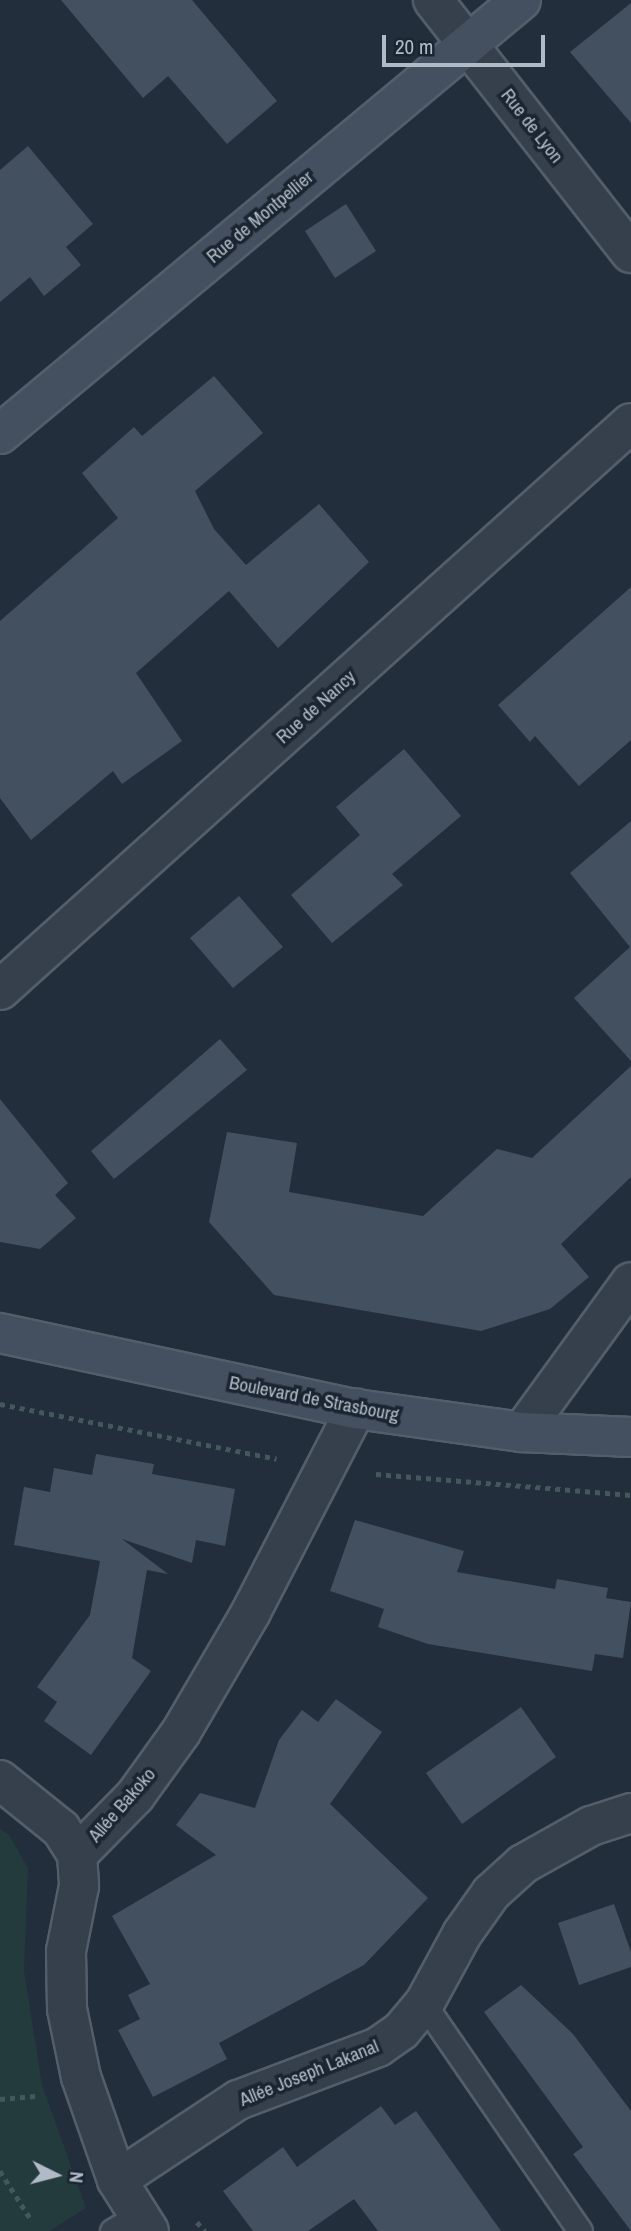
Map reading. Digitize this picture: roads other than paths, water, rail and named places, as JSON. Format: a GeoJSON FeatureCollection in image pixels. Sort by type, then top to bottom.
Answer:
{"type":"FeatureCollection","features":[{"type":"Feature","properties":{"kind":"street","name":"Rue de Lyon"},"geometry":{"type":"LineString","coordinates":[[433,0],[631,253]]}},
{"type":"Feature","properties":{"kind":"street","name":"Rue de Montpellier"},"geometry":{"type":"LineString","coordinates":[[0,434],[521,0]]}},
{"type":"Feature","properties":{"kind":"street","name":"Rue de Nancy"},"geometry":{"type":"LineString","coordinates":[[0,990],[631,424]]}},
{"type":"Feature","properties":{"kind":"street"},"geometry":{"type":"LineString","coordinates":[[522,1432],[631,1282]]}},
{"type":"Feature","properties":{"kind":"street","name":"Boulevard de Strasbourg"},"geometry":{"type":"LineString","coordinates":[[0,1333],[356,1409],[522,1432],[631,1437]]}},
{"type":"Feature","properties":{"kind":"street","name":"Allée Bakoko"},"geometry":{"type":"LineString","coordinates":[[133,2226],[81,2077],[67,2009],[66,1951],[79,1886],[78,1855],[135,1796],[181,1732],[251,1612],[356,1409]]}},
{"type":"Feature","properties":{"kind":"street"},"geometry":{"type":"LineString","coordinates":[[0,1780],[61,1829],[78,1855]]}},
{"type":"Feature","properties":{"kind":"street","name":"Allée Joseph Lakanal"},"geometry":{"type":"LineString","coordinates":[[117,2180],[238,2100],[378,2047],[401,2031],[425,2004],[462,1934],[491,1893],[523,1864],[592,1826],[631,1813]]}},
{"type":"Feature","properties":{"kind":"lane"},"geometry":{"type":"LineString","coordinates":[[425,2004],[580,2231]]}}]}
